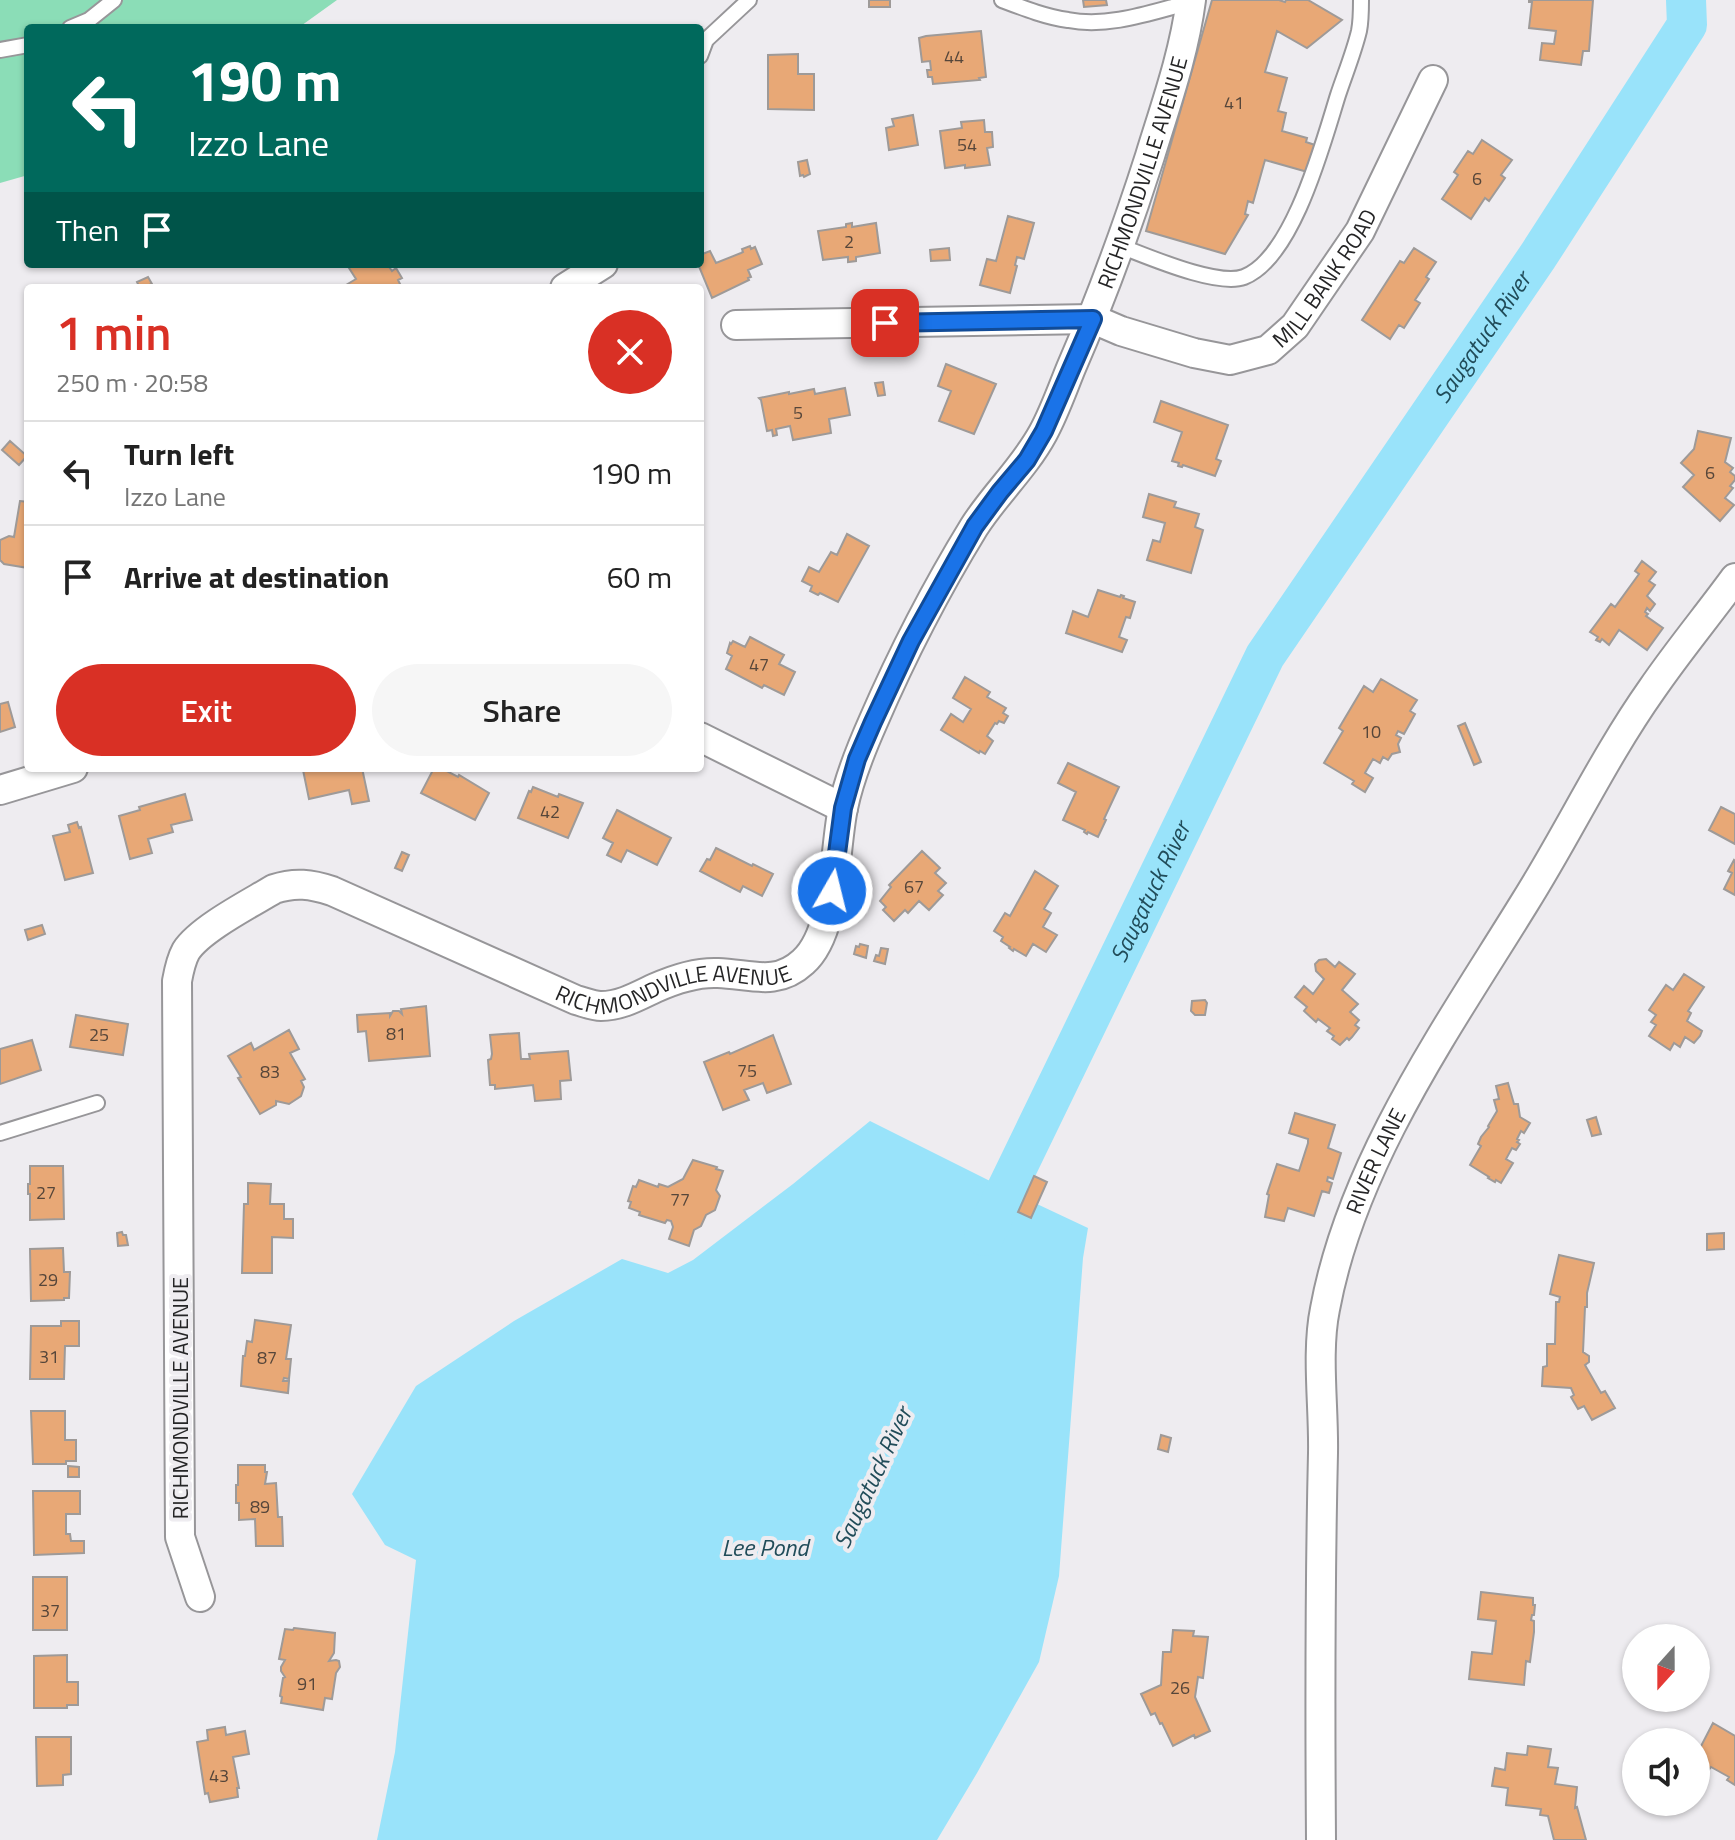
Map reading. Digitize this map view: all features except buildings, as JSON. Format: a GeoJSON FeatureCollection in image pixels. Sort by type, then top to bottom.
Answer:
{"type":"FeatureCollection","features":[{"type":"Feature","properties":{"kind":"street","name":"RICHMONDVILLE AVENUE"},"geometry":{"type":"LineString","coordinates":[[200,1597],[180,1537],[177,981],[188,948],[209,930],[274,889],[304,883],[332,891],[561,993],[599,1006],[626,1002],[687,975],[717,972],[758,978],[785,975],[804,962],[823,929],[832,891],[843,808],[857,759],[911,641],[975,526],[1027,460],[1044,431],[1093,319],[1120,246],[1182,53],[1191,1]]}},
{"type":"Feature","properties":{"kind":"street","name":"MILL BANK ROAD"},"geometry":{"type":"LineString","coordinates":[[1093,319],[1121,331],[1218,358],[1230,360],[1268,350],[1295,326],[1360,231],[1433,80]]}},
{"type":"Feature","properties":{"kind":"street"},"geometry":{"type":"LineString","coordinates":[[571,284],[597,268]]}},
{"type":"Feature","properties":{"kind":"street"},"geometry":{"type":"LineString","coordinates":[[736,325],[1093,319]]}},
{"type":"Feature","properties":{"kind":"street","name":"RIVER LANE"},"geometry":{"type":"LineString","coordinates":[[1321,1840],[1322,1339],[1324,1312],[1342,1246],[1375,1162],[1405,1100],[1446,1028],[1652,689],[1735,578]]}},
{"type":"Feature","properties":{"kind":"street"},"geometry":{"type":"LineString","coordinates":[[704,739],[843,808]]}},
{"type":"Feature","properties":{"kind":"street"},"geometry":{"type":"LineString","coordinates":[[0,790],[60,772]]}},
{"type":"Feature","properties":{"kind":"lane"},"geometry":{"type":"LineString","coordinates":[[80,24],[114,0]]}},
{"type":"Feature","properties":{"kind":"lane"},"geometry":{"type":"LineString","coordinates":[[704,45],[749,0]]}},
{"type":"Feature","properties":{"kind":"lane"},"geometry":{"type":"LineString","coordinates":[[1002,0],[1068,21],[1097,22],[1128,18],[1191,1]]}},
{"type":"Feature","properties":{"kind":"lane"},"geometry":{"type":"LineString","coordinates":[[1120,246],[1207,276],[1242,278],[1256,270],[1277,247],[1307,191],[1360,29],[1361,0]]}},
{"type":"Feature","properties":{"kind":"lane"},"geometry":{"type":"LineString","coordinates":[[0,50],[24,46]]}},
{"type":"Feature","properties":{"kind":"lane"},"geometry":{"type":"LineString","coordinates":[[0,1133],[97,1103]]}},
{"type":"Feature","properties":{"kind":"green space"},"geometry":{"type":"Polygon","coordinates":[[[0,0],[337,0],[304,24],[24,24],[24,176],[0,183],[0,0]]]}},
{"type":"Feature","properties":{"kind":"water","name":"Lee Pond"},"geometry":{"type":"Polygon","coordinates":[[[870,1121],[1024,1198],[1018,1212],[1037,1204],[1088,1228],[1083,1258],[1059,1576],[1039,1662],[937,1840],[377,1840],[395,1752],[416,1560],[385,1545],[352,1494],[416,1386],[514,1321],[622,1259],[668,1273],[693,1260],[870,1121]]]}},
{"type":"Feature","properties":{"kind":"waterway","name":"Saugatuck River"},"geometry":{"type":"LineString","coordinates":[[984,1236],[1265,656],[1538,256],[1687,25],[1686,0]]}},
{"type":"Feature","properties":{"kind":"route"},"geometry":{"type":"LineString","coordinates":[[832,891],[843,808],[857,759],[873,722],[911,641],[975,526],[1027,460],[1044,431],[1093,319],[885,323]]}}]}
